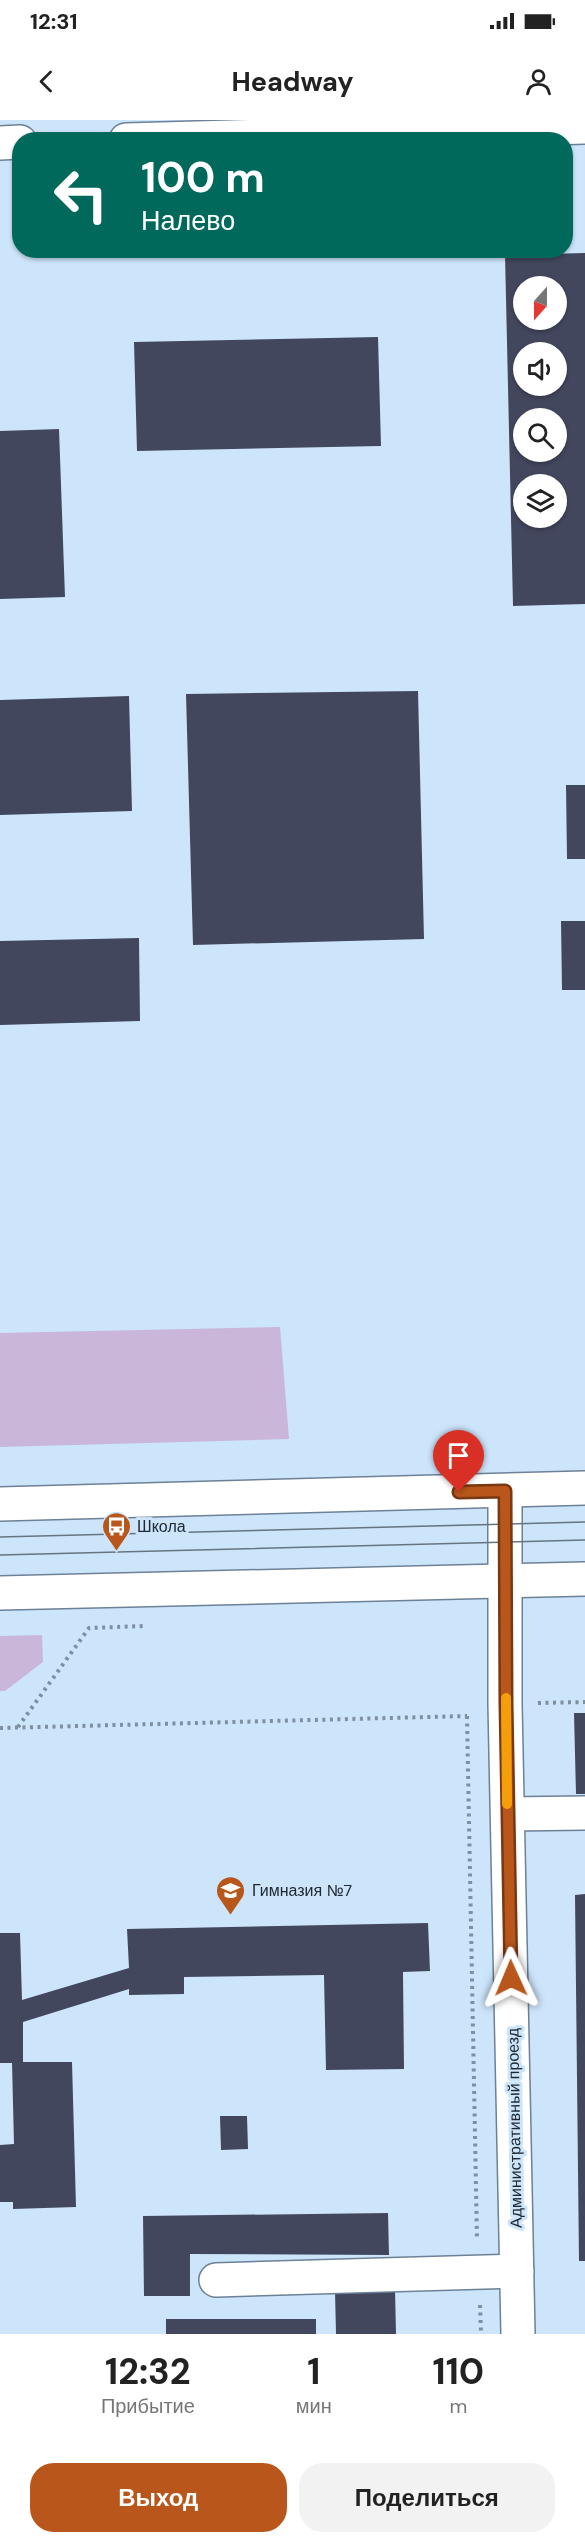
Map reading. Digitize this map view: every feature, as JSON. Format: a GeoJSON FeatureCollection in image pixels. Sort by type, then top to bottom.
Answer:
{"type":"FeatureCollection","features":[{"type":"Feature","properties":{"kind":"main road"},"geometry":{"type":"LineString","coordinates":[[408,132],[585,127]]}},
{"type":"Feature","properties":{"kind":"main road"},"geometry":{"type":"LineString","coordinates":[[0,1504],[585,1488]]}},
{"type":"Feature","properties":{"kind":"main road","name":"Административный проезд"},"geometry":{"type":"LineString","coordinates":[[505,1491],[506,1704],[518,2334]]}},
{"type":"Feature","properties":{"kind":"main road"},"geometry":{"type":"LineString","coordinates":[[0,1593],[585,1579]]}},
{"type":"Feature","properties":{"kind":"main road"},"geometry":{"type":"LineString","coordinates":[[508,1814],[585,1813]]}},
{"type":"Feature","properties":{"kind":"main road"},"geometry":{"type":"LineString","coordinates":[[216,2280],[517,2271]]}},
{"type":"Feature","properties":{"kind":"path"},"geometry":{"type":"LineString","coordinates":[[18,1727],[89,1628],[144,1626]]}},
{"type":"Feature","properties":{"kind":"path"},"geometry":{"type":"LineString","coordinates":[[0,1728],[467,1716],[484,1706],[585,1702]]}},
{"type":"Feature","properties":{"kind":"path"},"geometry":{"type":"LineString","coordinates":[[467,1716],[481,2334]]}},
{"type":"Feature","properties":{"kind":"shaded area"},"geometry":{"type":"Polygon","coordinates":[[[280,1327],[289,1439],[0,1447],[0,1333],[280,1327]]]}},
{"type":"Feature","properties":{"kind":"shaded area"},"geometry":{"type":"Polygon","coordinates":[[[42,1635],[43,1662],[5,1691],[0,1691],[0,1636],[42,1635]]]}},
{"type":"Feature","properties":{"kind":"building"},"geometry":{"type":"Polygon","coordinates":[[[573,253],[585,253],[585,604],[513,606],[505,258],[573,258],[573,253]]]}},
{"type":"Feature","properties":{"kind":"building"},"geometry":{"type":"Polygon","coordinates":[[[378,337],[381,446],[137,451],[134,342],[378,337]]]}},
{"type":"Feature","properties":{"kind":"building"},"geometry":{"type":"Polygon","coordinates":[[[59,429],[65,597],[0,599],[0,431],[59,429]]]}},
{"type":"Feature","properties":{"kind":"building"},"geometry":{"type":"Polygon","coordinates":[[[418,691],[424,939],[193,945],[186,694],[418,691]]]}},
{"type":"Feature","properties":{"kind":"building"},"geometry":{"type":"Polygon","coordinates":[[[129,696],[132,811],[0,815],[0,700],[129,696]]]}},
{"type":"Feature","properties":{"kind":"building"},"geometry":{"type":"Polygon","coordinates":[[[566,785],[585,785],[585,859],[567,859],[566,785]]]}},
{"type":"Feature","properties":{"kind":"building"},"geometry":{"type":"Polygon","coordinates":[[[561,921],[585,921],[585,990],[562,990],[561,921]]]}},
{"type":"Feature","properties":{"kind":"building"},"geometry":{"type":"Polygon","coordinates":[[[139,938],[140,1021],[0,1025],[0,941],[139,938]]]}},
{"type":"Feature","properties":{"kind":"building"},"geometry":{"type":"Polygon","coordinates":[[[574,1713],[585,1713],[585,1794],[576,1794],[574,1713]]]}},
{"type":"Feature","properties":{"kind":"building"},"geometry":{"type":"Polygon","coordinates":[[[585,1894],[585,2261],[579,2261],[575,1895],[585,1894]]]}},
{"type":"Feature","properties":{"kind":"building"},"geometry":{"type":"Polygon","coordinates":[[[428,1923],[430,1971],[403,1972],[404,2069],[326,2070],[324,1975],[184,1977],[184,1994],[129,1995],[129,1989],[23,2022],[23,2062],[72,2062],[76,2207],[13,2209],[13,2202],[0,2202],[0,2145],[14,2144],[12,2063],[0,2063],[0,1933],[20,1933],[22,2000],[129,1968],[127,1929],[428,1923]]]}},
{"type":"Feature","properties":{"kind":"building"},"geometry":{"type":"Polygon","coordinates":[[[220,2116],[247,2116],[248,2149],[221,2150],[220,2116]]]}},
{"type":"Feature","properties":{"kind":"building"},"geometry":{"type":"Polygon","coordinates":[[[388,2213],[389,2255],[190,2254],[190,2296],[144,2296],[143,2216],[388,2213]]]}},
{"type":"Feature","properties":{"kind":"building"},"geometry":{"type":"Polygon","coordinates":[[[395,2290],[396,2334],[336,2334],[335,2291],[395,2290]]]}},
{"type":"Feature","properties":{"kind":"building"},"geometry":{"type":"Polygon","coordinates":[[[166,2319],[316,2319],[316,2334],[166,2334],[166,2319]]]}},
{"type":"Feature","properties":{"kind":"tram line"},"geometry":{"type":"LineString","coordinates":[[0,1537],[585,1522]]}},
{"type":"Feature","properties":{"kind":"tram line"},"geometry":{"type":"LineString","coordinates":[[0,1555],[585,1540]]}},
{"type":"Feature","properties":{"kind":"slow traffic"},"geometry":{"type":"LineString","coordinates":[[506,1698],[507,1804]]}},
{"type":"Feature","properties":{"kind":"place","name":"Школа"},"geometry":{"type":"Point","coordinates":[116,1552]}},
{"type":"Feature","properties":{"kind":"place","name":"Гимназия №7"},"geometry":{"type":"Point","coordinates":[231,1916]}},
{"type":"Feature","properties":{"kind":"route"},"geometry":{"type":"LineString","coordinates":[[459,1492],[505,1491],[511,1978]]}}]}
